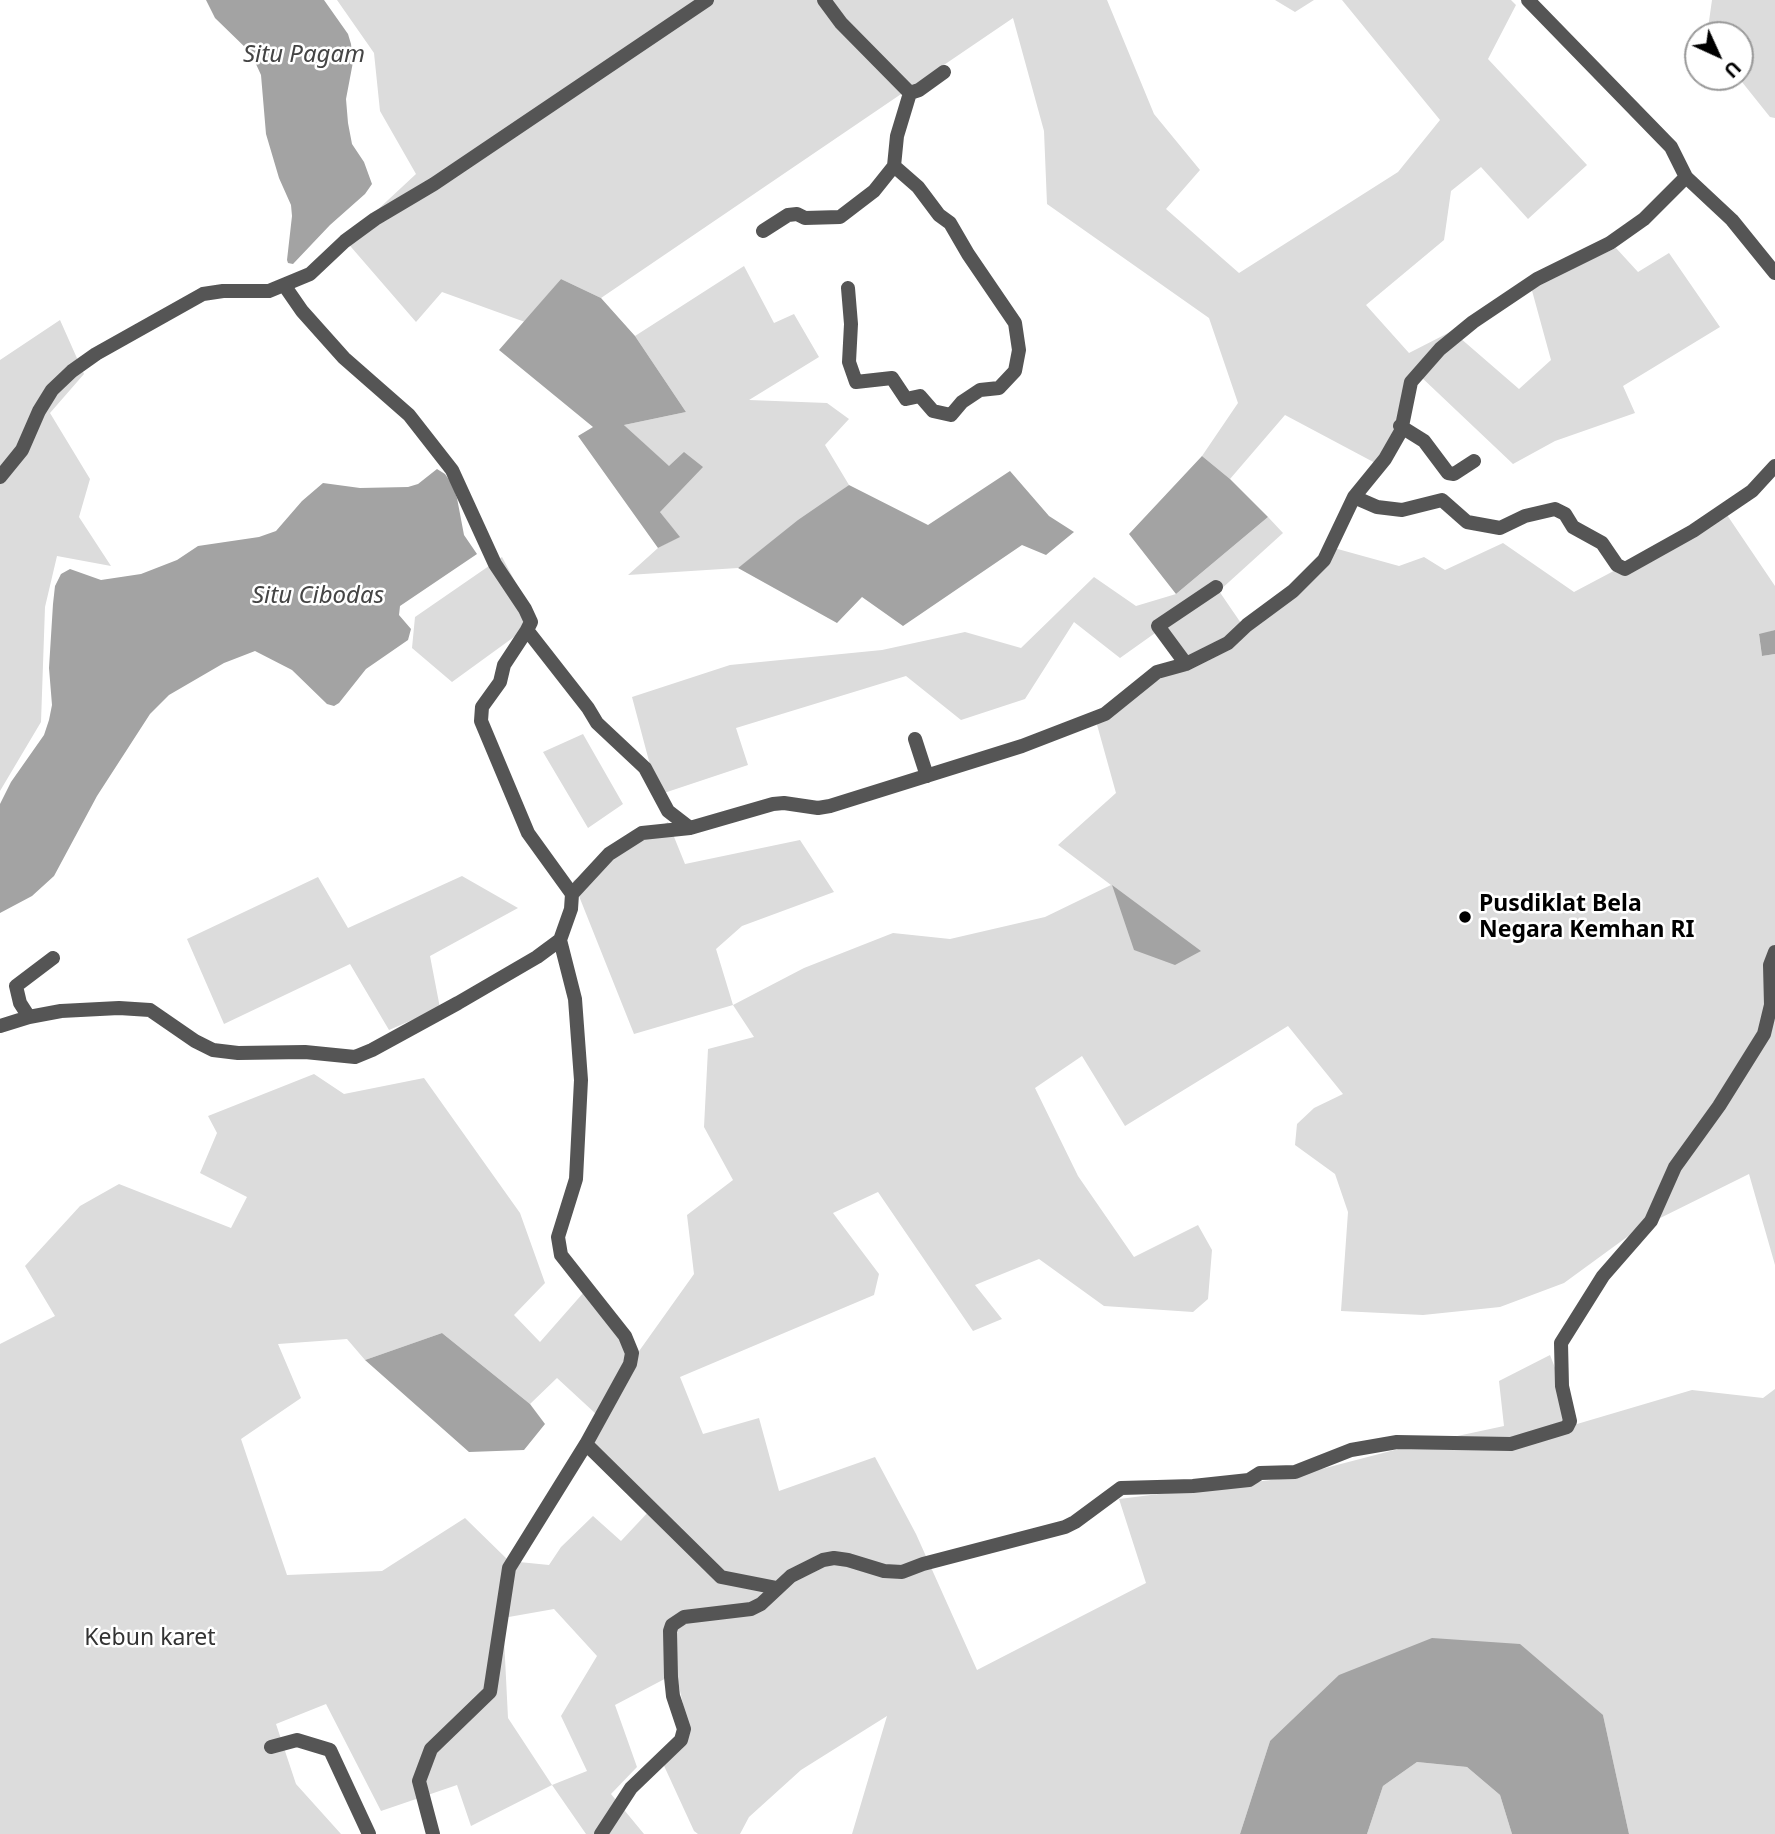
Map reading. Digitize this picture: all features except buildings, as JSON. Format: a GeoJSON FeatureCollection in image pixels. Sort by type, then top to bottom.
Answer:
{"type":"FeatureCollection","features":[{"type":"Feature","properties":{"kind":"street"},"geometry":{"type":"LineString","coordinates":[[0,477],[22,450],[39,411],[52,390],[96,354],[203,294],[223,290],[269,292],[310,274],[345,241],[375,219],[434,184],[706,0]]}},
{"type":"Feature","properties":{"kind":"street"},"geometry":{"type":"LineString","coordinates":[[824,0],[841,23],[910,93]]}},
{"type":"Feature","properties":{"kind":"street"},"geometry":{"type":"LineString","coordinates":[[1528,0],[1671,147],[1686,177],[1732,220],[1775,273]]}},
{"type":"Feature","properties":{"kind":"street"},"geometry":{"type":"LineString","coordinates":[[910,93],[919,90],[944,72]]}},
{"type":"Feature","properties":{"kind":"street"},"geometry":{"type":"LineString","coordinates":[[763,231],[788,215],[797,214],[806,218],[840,217],[874,191],[894,166],[897,136],[910,93]]}},
{"type":"Feature","properties":{"kind":"street"},"geometry":{"type":"LineString","coordinates":[[848,288],[851,324],[849,362],[856,382],[892,378],[906,399],[920,397],[933,411],[951,415],[962,402],[980,390],[999,388],[1015,371],[1019,350],[1015,323],[950,223],[939,215],[918,187],[894,166]]}},
{"type":"Feature","properties":{"kind":"street"},"geometry":{"type":"LineString","coordinates":[[433,1834],[419,1781],[431,1749],[490,1692],[509,1568],[586,1444],[630,1364],[632,1353],[625,1336],[561,1255],[558,1237],[576,1179],[581,1080],[575,999],[560,940],[571,909],[572,894],[609,854],[642,833],[690,828],[773,804],[818,808],[830,806],[1022,746],[1105,713],[1157,672],[1186,664],[1228,643],[1247,625],[1293,592],[1330,551],[1354,497],[1385,459],[1401,431],[1411,382],[1440,349],[1537,279],[1610,243],[1644,219],[1686,177]]}},
{"type":"Feature","properties":{"kind":"street"},"geometry":{"type":"LineString","coordinates":[[284,285],[302,311],[344,358],[409,415],[452,470],[495,565],[525,609],[531,622],[504,665],[500,682],[482,707],[481,721],[528,833],[572,894]]}},
{"type":"Feature","properties":{"kind":"street"},"geometry":{"type":"LineString","coordinates":[[1400,426],[1424,441],[1448,474],[1454,474],[1474,461]]}},
{"type":"Feature","properties":{"kind":"street"},"geometry":{"type":"LineString","coordinates":[[1354,497],[1377,507],[1402,510],[1442,500],[1467,522],[1500,528],[1525,516],[1555,509],[1565,514],[1573,527],[1602,543],[1617,565],[1625,569],[1693,531],[1752,491],[1775,466]]}},
{"type":"Feature","properties":{"kind":"street"},"geometry":{"type":"LineString","coordinates":[[1186,664],[1158,626],[1216,587]]}},
{"type":"Feature","properties":{"kind":"street"},"geometry":{"type":"LineString","coordinates":[[527,630],[597,723],[645,768],[668,811],[690,828]]}},
{"type":"Feature","properties":{"kind":"street"},"geometry":{"type":"LineString","coordinates":[[915,739],[927,776]]}},
{"type":"Feature","properties":{"kind":"street"},"geometry":{"type":"LineString","coordinates":[[0,1026],[61,1011],[119,1008],[150,1010],[195,1041],[214,1050],[355,1056],[372,1050],[458,1003],[537,957],[560,940]]}},
{"type":"Feature","properties":{"kind":"street"},"geometry":{"type":"LineString","coordinates":[[601,1834],[632,1788],[681,1740],[684,1729],[673,1696],[670,1632],[672,1625],[684,1617],[751,1609],[761,1604],[791,1576],[823,1560],[848,1560],[884,1572],[902,1572],[923,1564],[1065,1527],[1121,1488],[1193,1486],[1249,1480],[1260,1473],[1295,1472],[1351,1450],[1397,1442],[1511,1444],[1567,1427],[1570,1421],[1562,1386],[1562,1343],[1603,1276],[1651,1221],[1675,1167],[1764,1034],[1771,1005],[1770,965],[1775,952]]}},
{"type":"Feature","properties":{"kind":"street"},"geometry":{"type":"LineString","coordinates":[[29,1017],[20,1003],[16,986],[53,958]]}},
{"type":"Feature","properties":{"kind":"street"},"geometry":{"type":"LineString","coordinates":[[586,1444],[722,1577],[777,1588]]}},
{"type":"Feature","properties":{"kind":"street"},"geometry":{"type":"LineString","coordinates":[[271,1747],[297,1740],[330,1750],[369,1834]]}},
{"type":"Feature","properties":{"kind":"green space"},"geometry":{"type":"Polygon","coordinates":[[[337,0],[1107,0],[1154,114],[1200,170],[1166,209],[1239,273],[1398,172],[1440,120],[1342,0],[1511,0],[1516,5],[1488,59],[1587,165],[1528,219],[1481,167],[1451,191],[1444,240],[1366,305],[1409,353],[1452,331],[1519,389],[1551,360],[1531,287],[1616,248],[1638,272],[1669,253],[1720,327],[1623,386],[1635,413],[1555,441],[1513,464],[1419,375],[1379,465],[1285,415],[1230,479],[1202,456],[1238,403],[1209,318],[1047,204],[1044,131],[1013,18],[601,298],[561,279],[525,322],[442,292],[416,322],[345,240],[416,174],[380,111],[374,53],[337,0]]]}},
{"type":"Feature","properties":{"kind":"green space"},"geometry":{"type":"Polygon","coordinates":[[[1275,0],[1314,0],[1295,12],[1275,0]]]}},
{"type":"Feature","properties":{"kind":"green space"},"geometry":{"type":"Polygon","coordinates":[[[1712,0],[1775,0],[1775,118],[1770,117],[1749,91],[1754,91],[1754,21],[1709,21],[1712,0]]]}},
{"type":"Feature","properties":{"kind":"green space"},"geometry":{"type":"Polygon","coordinates":[[[744,266],[774,323],[794,314],[819,357],[749,400],[827,403],[849,419],[825,445],[849,485],[738,568],[628,575],[658,548],[679,537],[660,512],[669,467],[624,425],[686,412],[635,336],[744,266]]]}},
{"type":"Feature","properties":{"kind":"green space"},"geometry":{"type":"Polygon","coordinates":[[[60,320],[84,374],[50,413],[90,479],[79,517],[111,566],[57,556],[45,607],[41,722],[0,791],[0,360],[60,320]]]}},
{"type":"Feature","properties":{"kind":"green space","name":"Kebun karet"},"geometry":{"type":"Polygon","coordinates":[[[1725,512],[1775,586],[1775,630],[1759,635],[1762,656],[1775,654],[1775,1265],[1749,1174],[1638,1229],[1564,1283],[1500,1307],[1423,1315],[1341,1311],[1348,1212],[1335,1174],[1295,1145],[1297,1124],[1314,1108],[1343,1094],[1288,1026],[1125,1126],[1082,1056],[1035,1088],[1078,1176],[1134,1257],[1198,1225],[1212,1250],[1208,1299],[1193,1312],[1104,1306],[1039,1259],[975,1285],[1002,1319],[973,1331],[878,1192],[833,1213],[879,1274],[874,1295],[680,1377],[703,1434],[759,1418],[779,1491],[875,1457],[916,1534],[977,1670],[1146,1583],[1119,1499],[1287,1478],[1406,1447],[1504,1426],[1499,1381],[1550,1355],[1577,1424],[1692,1390],[1763,1398],[1775,1389],[1775,1834],[1629,1834],[1603,1715],[1270,1741],[1240,1834],[852,1834],[887,1716],[801,1770],[749,1817],[740,1834],[698,1834],[694,1831],[660,1757],[689,1731],[676,1673],[615,1705],[637,1767],[611,1794],[644,1834],[586,1834],[552,1785],[471,1826],[457,1785],[381,1811],[326,1704],[276,1724],[296,1784],[341,1834],[0,1834],[0,1344],[55,1316],[25,1266],[80,1206],[119,1184],[231,1228],[247,1197],[200,1173],[217,1133],[208,1116],[314,1074],[344,1094],[424,1078],[520,1213],[545,1283],[514,1315],[540,1342],[584,1292],[637,1354],[694,1274],[687,1215],[733,1180],[704,1127],[708,1049],[754,1037],[733,1005],[804,968],[893,933],[950,939],[1045,917],[1111,885],[1058,845],[1116,793],[1096,721],[1179,666],[1158,631],[1120,658],[1074,622],[1025,699],[961,720],[906,676],[736,728],[748,765],[658,795],[632,697],[730,665],[882,650],[965,632],[1021,648],[1094,577],[1136,606],[1176,594],[1268,517],[1283,533],[1219,591],[1245,629],[1334,548],[1399,566],[1424,557],[1445,570],[1503,543],[1574,592],[1725,512]],[[442,1333],[365,1360],[347,1339],[278,1344],[301,1398],[241,1439],[287,1575],[382,1571],[465,1518],[509,1561],[549,1565],[561,1547],[593,1516],[621,1541],[651,1509],[581,1450],[596,1414],[557,1378],[530,1404],[442,1333]],[[554,1609],[503,1618],[508,1718],[552,1785],[587,1771],[561,1716],[597,1656],[554,1609]]]}},
{"type":"Feature","properties":{"kind":"green space"},"geometry":{"type":"Polygon","coordinates":[[[502,557],[536,621],[452,682],[412,648],[415,617],[502,557]]]}},
{"type":"Feature","properties":{"kind":"green space"},"geometry":{"type":"Polygon","coordinates":[[[583,734],[623,804],[588,828],[543,752],[583,734]]]}},
{"type":"Feature","properties":{"kind":"green space"},"geometry":{"type":"Polygon","coordinates":[[[668,822],[685,864],[800,840],[834,892],[742,926],[716,949],[733,1005],[634,1034],[573,881],[668,822]]]}},
{"type":"Feature","properties":{"kind":"green space"},"geometry":{"type":"Polygon","coordinates":[[[462,876],[518,908],[430,956],[440,1008],[389,1030],[350,964],[224,1024],[187,939],[318,877],[348,928],[462,876]]]}},
{"type":"Feature","properties":{"kind":"green space"},"geometry":{"type":"Polygon","coordinates":[[[1417,1762],[1467,1767],[1500,1795],[1512,1834],[1367,1834],[1383,1786],[1417,1762]]]}},
{"type":"Feature","properties":{"kind":"water","name":"Situ Pagam"},"geometry":{"type":"Polygon","coordinates":[[[206,0],[324,0],[348,34],[353,62],[346,99],[348,123],[352,144],[364,162],[372,184],[293,264],[287,260],[291,205],[279,178],[266,134],[261,75],[251,53],[215,18],[206,0]]]}},
{"type":"Feature","properties":{"kind":"water"},"geometry":{"type":"Polygon","coordinates":[[[561,279],[601,298],[635,336],[686,412],[624,425],[669,466],[684,452],[703,467],[660,512],[680,537],[658,548],[578,436],[593,427],[499,350],[561,279]]]}},
{"type":"Feature","properties":{"kind":"water"},"geometry":{"type":"Polygon","coordinates":[[[1202,456],[1230,479],[1268,517],[1176,594],[1129,534],[1202,456]]]}},
{"type":"Feature","properties":{"kind":"water","name":"Situ Cibodas"},"geometry":{"type":"Polygon","coordinates":[[[437,469],[445,474],[452,484],[464,535],[477,554],[400,606],[399,615],[411,629],[408,640],[366,669],[334,706],[327,704],[292,670],[255,651],[224,663],[169,695],[150,714],[97,796],[54,876],[32,896],[0,913],[0,804],[11,782],[44,735],[49,720],[52,705],[49,668],[53,604],[55,586],[61,574],[70,569],[101,580],[141,574],[177,560],[198,546],[259,537],[276,531],[302,501],[323,483],[360,488],[408,487],[418,484],[437,469]]]}},
{"type":"Feature","properties":{"kind":"water"},"geometry":{"type":"Polygon","coordinates":[[[1010,471],[1049,516],[1074,532],[1046,555],[1022,545],[903,626],[862,597],[837,623],[738,568],[798,520],[849,485],[928,525],[1010,471]]]}},
{"type":"Feature","properties":{"kind":"water"},"geometry":{"type":"Polygon","coordinates":[[[1775,630],[1775,654],[1762,656],[1759,634],[1775,630]]]}},
{"type":"Feature","properties":{"kind":"water"},"geometry":{"type":"Polygon","coordinates":[[[1112,885],[1201,951],[1175,965],[1134,950],[1112,885]]]}},
{"type":"Feature","properties":{"kind":"water"},"geometry":{"type":"Polygon","coordinates":[[[442,1333],[530,1404],[545,1424],[524,1450],[469,1452],[365,1360],[442,1333]]]}},
{"type":"Feature","properties":{"kind":"water"},"geometry":{"type":"Polygon","coordinates":[[[1432,1638],[1520,1644],[1603,1715],[1629,1834],[1512,1834],[1500,1795],[1467,1767],[1417,1762],[1383,1786],[1367,1834],[1240,1834],[1270,1741],[1339,1675],[1432,1638]]]}},
{"type":"Feature","properties":{"kind":"place","name":"Pusdiklat Bela Negara Kemhan RI"},"geometry":{"type":"Point","coordinates":[1465,917]}}]}
